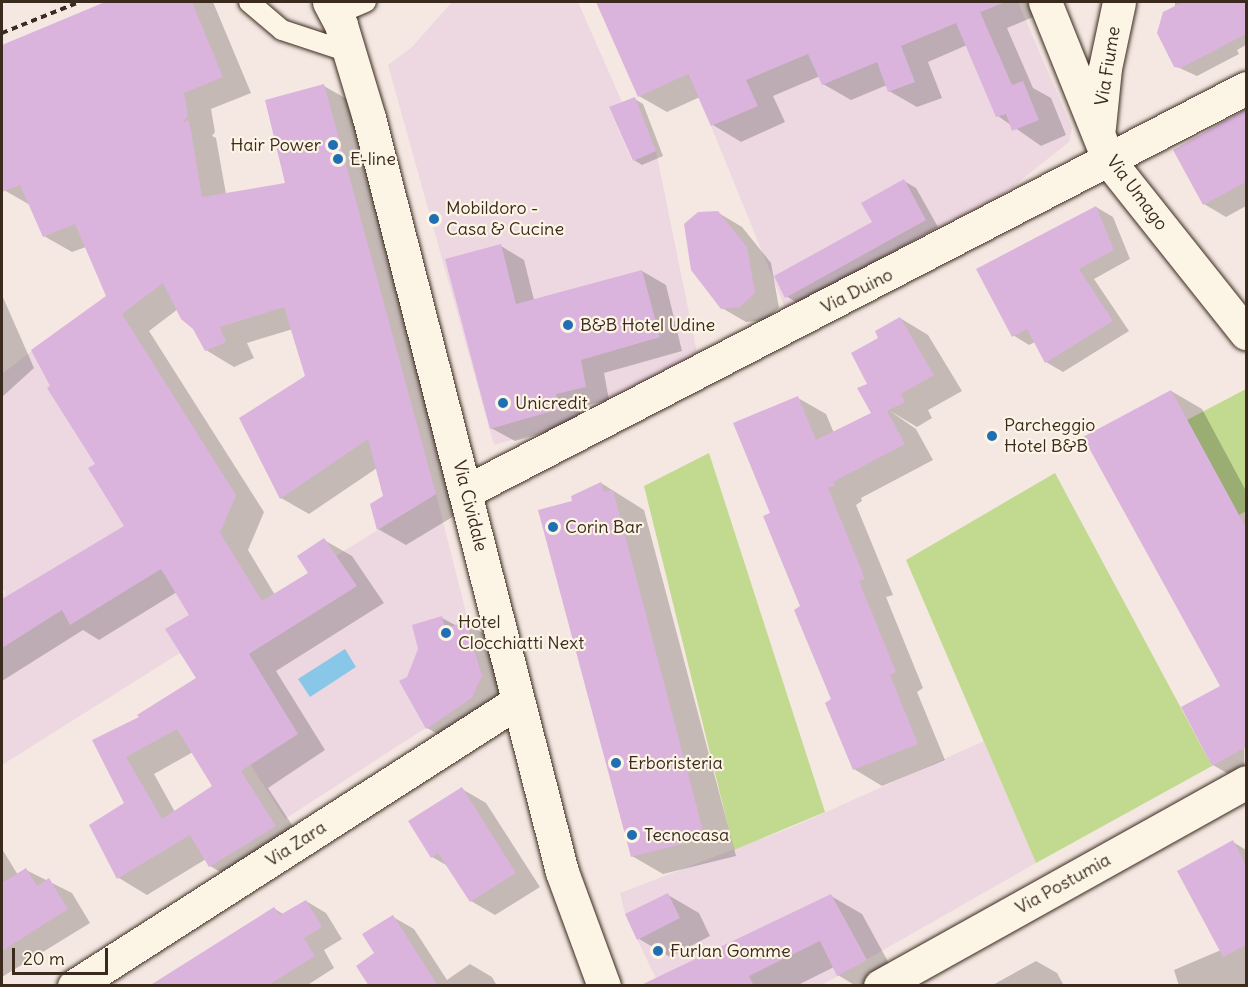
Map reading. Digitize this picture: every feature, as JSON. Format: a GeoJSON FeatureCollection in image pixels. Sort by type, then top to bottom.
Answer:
{"type":"FeatureCollection","features":[{"type":"Feature","properties":{"kind":"street","name":"Via Umago"},"geometry":{"type":"LineString","coordinates":[[1045,2],[1104,146],[1246,333]]}},
{"type":"Feature","properties":{"kind":"street","name":"Via Fiume"},"geometry":{"type":"LineString","coordinates":[[1104,146],[1105,69],[1119,2]]}},
{"type":"Feature","properties":{"kind":"street","name":"Via Cividale"},"geometry":{"type":"LineString","coordinates":[[345,15],[467,491],[517,702],[562,872],[604,986]]}},
{"type":"Feature","properties":{"kind":"street","name":"Via Duino"},"geometry":{"type":"LineString","coordinates":[[467,491],[1104,146],[1246,88]]}},
{"type":"Feature","properties":{"kind":"street","name":"Via Zara"},"geometry":{"type":"LineString","coordinates":[[74,986],[517,702]]}},
{"type":"Feature","properties":{"kind":"street","name":"Via Postumia"},"geometry":{"type":"LineString","coordinates":[[880,986],[1246,782]]}},
{"type":"Feature","properties":{"kind":"lane"},"geometry":{"type":"LineString","coordinates":[[249,2],[282,30],[345,15]]}},
{"type":"Feature","properties":{"kind":"path"},"geometry":{"type":"LineString","coordinates":[[2,33],[79,2]]}},
{"type":"Feature","properties":{"kind":"shaded area"},"geometry":{"type":"Polygon","coordinates":[[[452,2],[578,2],[622,102],[609,108],[632,161],[656,151],[699,362],[569,424],[494,445],[388,65],[412,47],[452,2]]]}},
{"type":"Feature","properties":{"kind":"shaded area"},"geometry":{"type":"Polygon","coordinates":[[[655,2],[873,2],[893,49],[1005,2],[1018,2],[1072,128],[1069,142],[1000,197],[787,313],[711,126],[655,2]]]}},
{"type":"Feature","properties":{"kind":"shaded area"},"geometry":{"type":"Polygon","coordinates":[[[56,332],[239,616],[436,494],[482,676],[472,698],[285,819],[180,653],[2,765],[2,595],[5,593],[2,586],[2,374],[56,332]]]}},
{"type":"Feature","properties":{"kind":"shaded area"},"geometry":{"type":"Polygon","coordinates":[[[984,741],[1036,863],[822,985],[659,985],[625,914],[620,893],[795,826],[984,741]]]}},
{"type":"Feature","properties":{"kind":"green space"},"geometry":{"type":"Polygon","coordinates":[[[1246,389],[1246,511],[1239,515],[1187,420],[1246,389]]]}},
{"type":"Feature","properties":{"kind":"green space"},"geometry":{"type":"Polygon","coordinates":[[[709,453],[825,812],[734,850],[644,486],[709,453]]]}},
{"type":"Feature","properties":{"kind":"green space"},"geometry":{"type":"Polygon","coordinates":[[[1055,473],[1212,766],[1036,863],[906,560],[1055,473]]]}},
{"type":"Feature","properties":{"kind":"water"},"geometry":{"type":"Polygon","coordinates":[[[345,649],[356,667],[310,697],[298,679],[345,649]]]}},
{"type":"Feature","properties":{"kind":"building"},"geometry":{"type":"Polygon","coordinates":[[[105,2],[192,2],[223,77],[184,93],[188,116],[182,122],[189,120],[202,197],[285,183],[265,100],[324,84],[436,494],[377,530],[370,504],[383,496],[368,439],[280,499],[239,418],[305,376],[284,307],[220,327],[226,342],[205,351],[193,329],[181,319],[163,283],[122,314],[236,495],[220,533],[262,601],[308,573],[297,556],[324,538],[357,586],[249,654],[298,734],[241,771],[276,826],[209,867],[190,835],[117,879],[89,825],[124,803],[92,740],[139,717],[137,715],[196,678],[165,629],[189,615],[161,569],[70,625],[62,610],[2,648],[2,599],[124,526],[88,468],[95,464],[47,388],[50,386],[31,350],[106,296],[75,224],[43,237],[20,185],[2,192],[2,45],[105,2]],[[177,729],[126,757],[162,819],[212,786],[177,729]]]}},
{"type":"Feature","properties":{"kind":"building"},"geometry":{"type":"Polygon","coordinates":[[[596,2],[1005,2],[980,12],[1012,85],[1023,81],[1039,120],[1012,131],[1006,114],[996,117],[956,23],[901,46],[915,82],[888,92],[877,62],[822,85],[808,54],[746,80],[758,106],[711,126],[688,74],[638,97],[596,2]]]}},
{"type":"Feature","properties":{"kind":"building"},"geometry":{"type":"Polygon","coordinates":[[[1183,2],[1246,2],[1246,34],[1181,68],[1174,67],[1157,33],[1163,12],[1183,2]]]}},
{"type":"Feature","properties":{"kind":"building"},"geometry":{"type":"Polygon","coordinates":[[[635,97],[656,151],[633,161],[609,107],[635,97]]]}},
{"type":"Feature","properties":{"kind":"building"},"geometry":{"type":"Polygon","coordinates":[[[1246,109],[1246,182],[1203,205],[1173,150],[1246,109]]]}},
{"type":"Feature","properties":{"kind":"building"},"geometry":{"type":"Polygon","coordinates":[[[904,179],[926,220],[785,298],[774,276],[872,222],[861,203],[904,179]]]}},
{"type":"Feature","properties":{"kind":"building"},"geometry":{"type":"Polygon","coordinates":[[[1096,206],[1114,250],[1079,269],[1113,321],[1045,363],[1027,329],[1012,337],[976,269],[1096,206]]]}},
{"type":"Feature","properties":{"kind":"building"},"geometry":{"type":"Polygon","coordinates":[[[718,211],[747,247],[755,293],[740,307],[721,309],[691,270],[684,224],[698,212],[718,211]]]}},
{"type":"Feature","properties":{"kind":"building"},"geometry":{"type":"Polygon","coordinates":[[[501,244],[516,304],[642,270],[660,337],[581,360],[586,387],[556,394],[560,409],[490,429],[445,259],[501,244]]]}},
{"type":"Feature","properties":{"kind":"building"},"geometry":{"type":"Polygon","coordinates":[[[900,317],[934,375],[901,394],[905,402],[887,411],[905,444],[833,482],[835,485],[828,488],[865,579],[859,581],[896,672],[890,675],[918,744],[853,770],[825,703],[831,699],[794,610],[800,606],[763,516],[770,513],[733,423],[798,396],[816,440],[871,413],[857,388],[867,384],[851,353],[878,338],[875,331],[900,317]]]}},
{"type":"Feature","properties":{"kind":"building"},"geometry":{"type":"Polygon","coordinates":[[[1171,390],[1246,528],[1246,747],[1212,766],[1181,707],[1220,686],[1083,437],[1171,390]]]}},
{"type":"Feature","properties":{"kind":"building"},"geometry":{"type":"Polygon","coordinates":[[[601,482],[604,492],[613,490],[705,838],[631,857],[538,510],[572,501],[571,496],[601,482]]]}},
{"type":"Feature","properties":{"kind":"building"},"geometry":{"type":"Polygon","coordinates":[[[442,616],[445,628],[467,622],[482,676],[472,698],[426,729],[399,681],[407,677],[418,649],[412,625],[442,616]]]}},
{"type":"Feature","properties":{"kind":"building"},"geometry":{"type":"Polygon","coordinates":[[[462,787],[516,873],[470,902],[438,853],[431,858],[408,821],[462,787]]]}},
{"type":"Feature","properties":{"kind":"building"},"geometry":{"type":"Polygon","coordinates":[[[1233,840],[1246,865],[1246,945],[1223,957],[1177,871],[1233,840]]]}},
{"type":"Feature","properties":{"kind":"building"},"geometry":{"type":"Polygon","coordinates":[[[26,868],[37,886],[49,878],[68,909],[2,951],[2,883],[26,868]]]}},
{"type":"Feature","properties":{"kind":"building"},"geometry":{"type":"Polygon","coordinates":[[[668,893],[680,918],[637,940],[625,914],[668,893]]]}},
{"type":"Feature","properties":{"kind":"building"},"geometry":{"type":"Polygon","coordinates":[[[831,894],[867,960],[837,976],[820,941],[749,976],[754,986],[639,986],[831,894]]]}},
{"type":"Feature","properties":{"kind":"building"},"geometry":{"type":"Polygon","coordinates":[[[306,900],[322,927],[304,938],[315,956],[267,986],[149,986],[274,907],[280,915],[306,900]]]}},
{"type":"Feature","properties":{"kind":"building"},"geometry":{"type":"Polygon","coordinates":[[[393,915],[438,986],[369,986],[356,966],[374,953],[362,934],[393,915]]]}},
{"type":"Feature","properties":{"kind":"place","name":"Hair Power"},"geometry":{"type":"Point","coordinates":[333,145]}},
{"type":"Feature","properties":{"kind":"place","name":"E-line"},"geometry":{"type":"Point","coordinates":[338,159]}},
{"type":"Feature","properties":{"kind":"place","name":"Mobildoro - Casa & Cucine"},"geometry":{"type":"Point","coordinates":[434,219]}},
{"type":"Feature","properties":{"kind":"place","name":"B&B Hotel Udine"},"geometry":{"type":"Point","coordinates":[568,325]}},
{"type":"Feature","properties":{"kind":"place","name":"Unicredit"},"geometry":{"type":"Point","coordinates":[503,403]}},
{"type":"Feature","properties":{"kind":"place","name":"Parcheggio Hotel B&B"},"geometry":{"type":"Point","coordinates":[992,436]}},
{"type":"Feature","properties":{"kind":"place","name":"Corin Bar"},"geometry":{"type":"Point","coordinates":[553,527]}},
{"type":"Feature","properties":{"kind":"place","name":"Hotel Clocchiatti Next"},"geometry":{"type":"Point","coordinates":[446,633]}},
{"type":"Feature","properties":{"kind":"place","name":"Erboristeria"},"geometry":{"type":"Point","coordinates":[616,763]}},
{"type":"Feature","properties":{"kind":"place","name":"Tecnocasa"},"geometry":{"type":"Point","coordinates":[632,835]}},
{"type":"Feature","properties":{"kind":"place","name":"Furlan Gomme"},"geometry":{"type":"Point","coordinates":[658,951]}}]}
